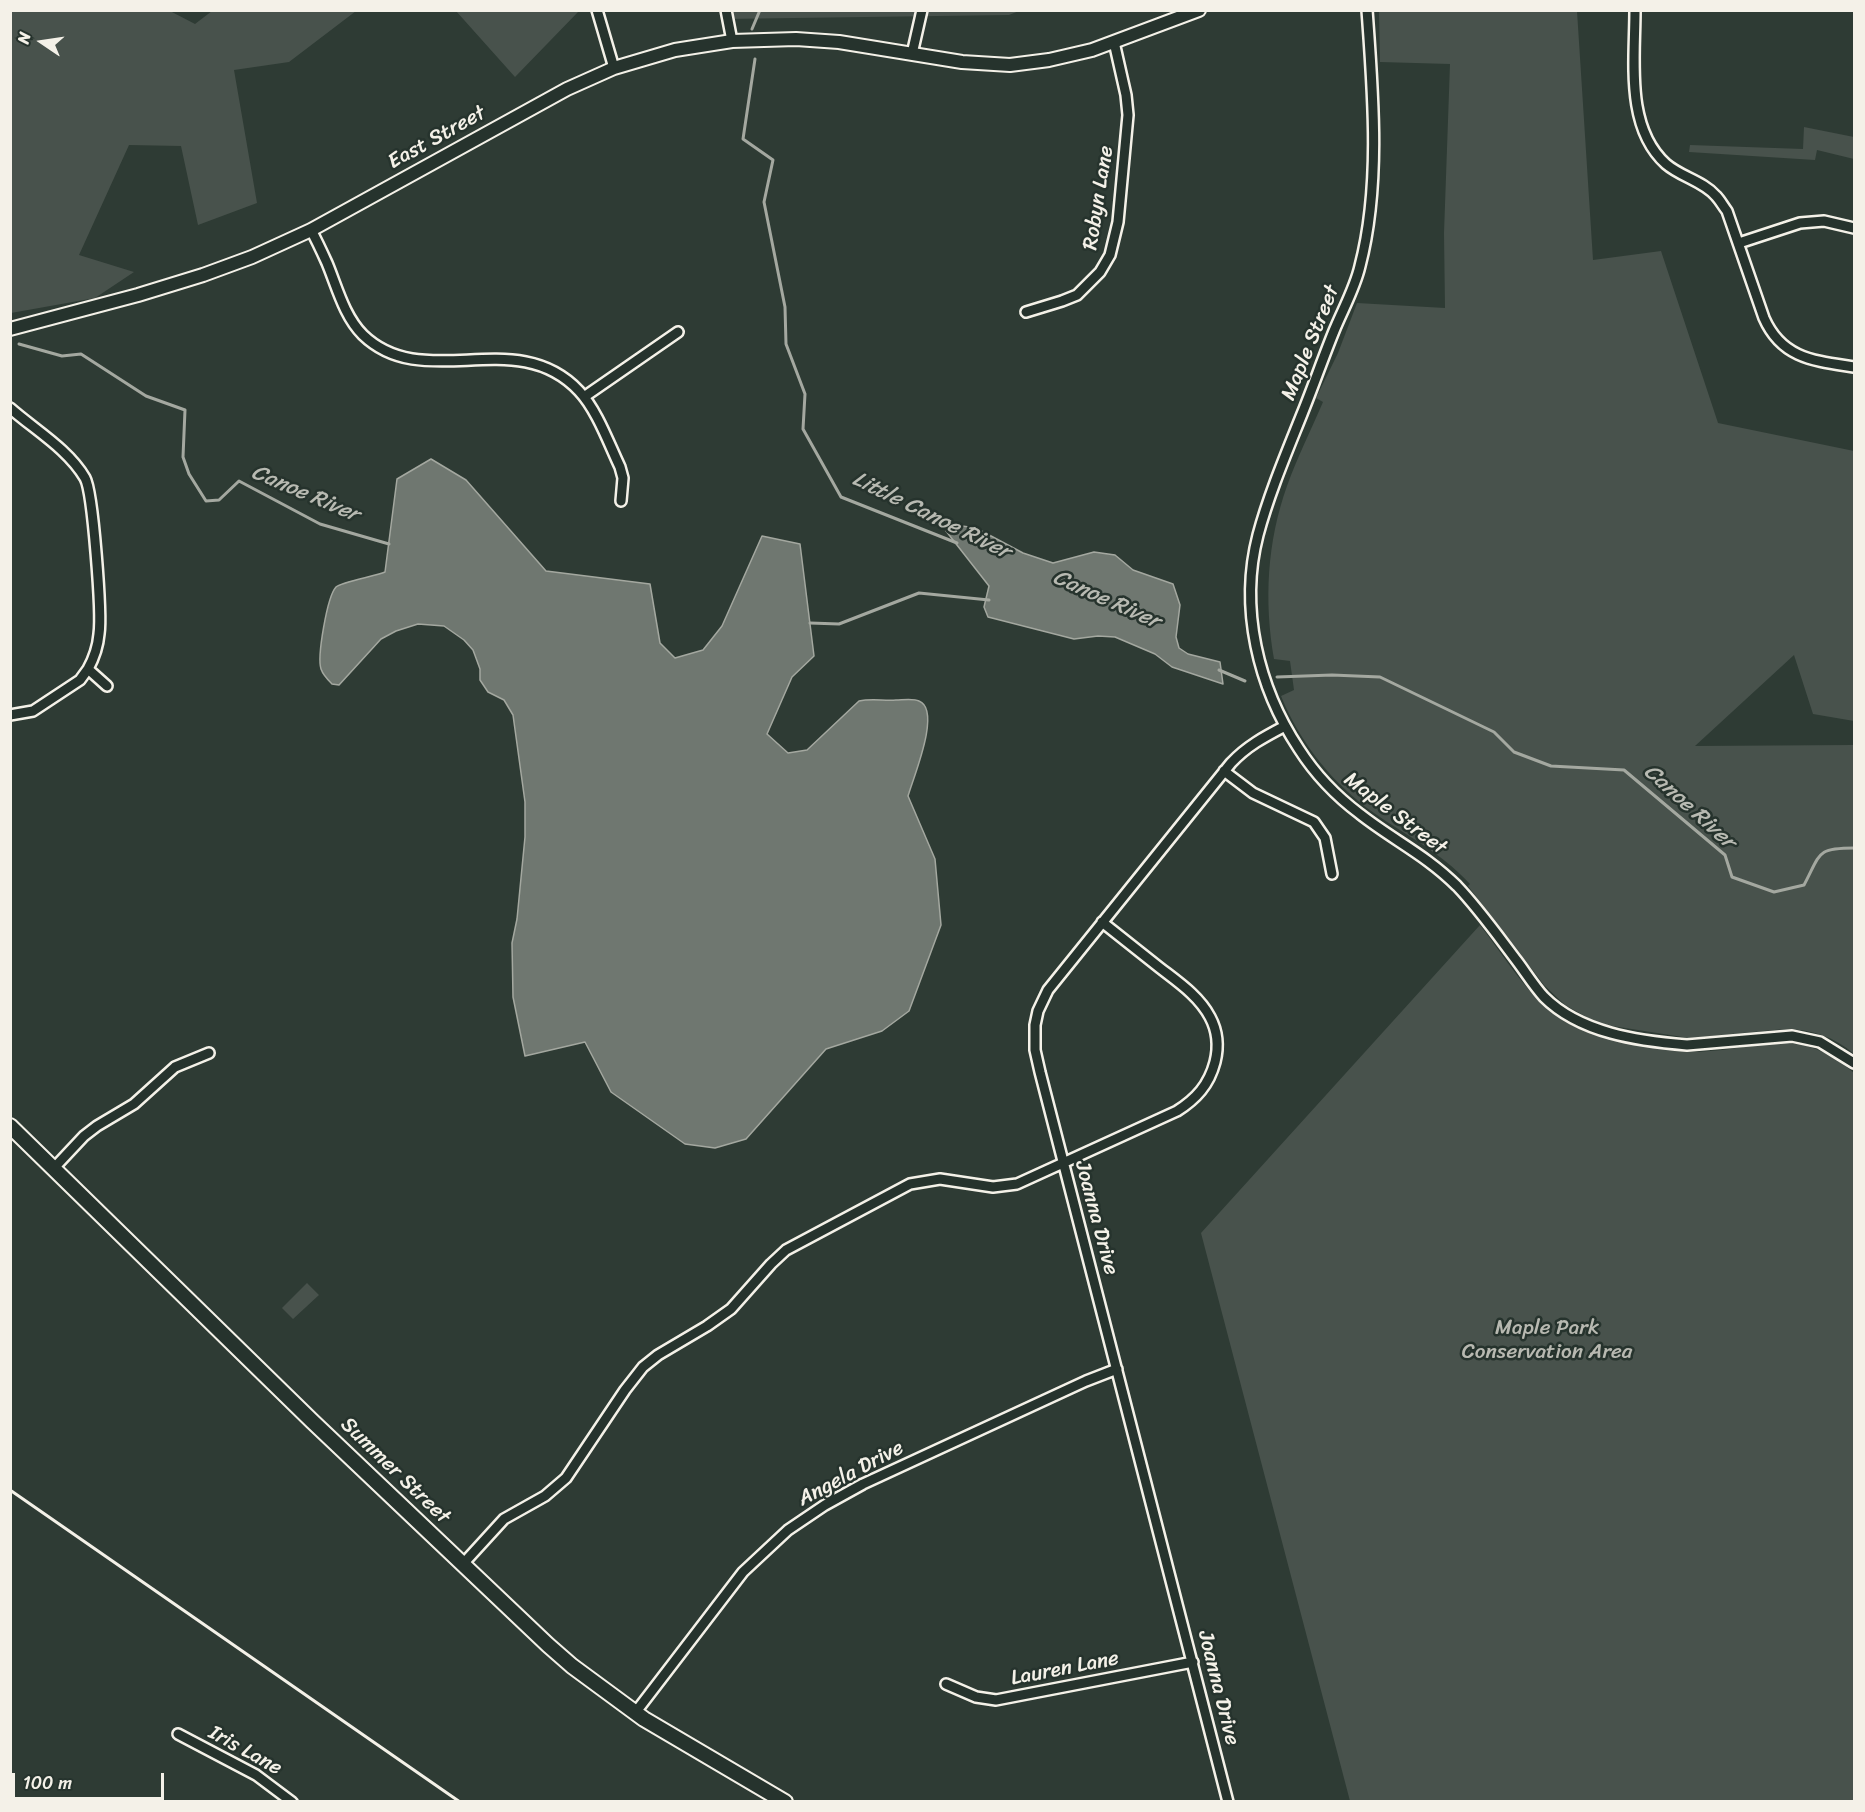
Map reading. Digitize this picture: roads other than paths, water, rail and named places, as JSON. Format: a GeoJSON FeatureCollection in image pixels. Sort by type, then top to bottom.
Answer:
{"type":"FeatureCollection","features":[{"type":"Feature","properties":{"kind":"main road","name":"Summer Street"},"geometry":{"type":"LineString","coordinates":[[10,1126],[548,1646],[635,1713],[785,1802]]}},
{"type":"Feature","properties":{"kind":"street"},"geometry":{"type":"LineString","coordinates":[[597,10],[614,68]]}},
{"type":"Feature","properties":{"kind":"street"},"geometry":{"type":"LineString","coordinates":[[726,10],[732,41]]}},
{"type":"Feature","properties":{"kind":"street"},"geometry":{"type":"LineString","coordinates":[[912,54],[922,10]]}},
{"type":"Feature","properties":{"kind":"street","name":"East Street"},"geometry":{"type":"LineString","coordinates":[[10,328],[88,309],[203,275],[252,257],[311,230],[567,89],[614,68],[675,50],[732,41],[796,39],[839,42],[962,62],[1010,65],[1072,55],[1199,10]]}},
{"type":"Feature","properties":{"kind":"street","name":"Maple Street"},"geometry":{"type":"LineString","coordinates":[[1367,10],[1373,120],[1370,206],[1364,250],[1357,278],[1334,330],[1278,474],[1258,535],[1254,561],[1251,593],[1252,622],[1271,698],[1285,726],[1313,769],[1333,791],[1361,815],[1434,865],[1478,910],[1541,994],[1561,1011],[1585,1025],[1615,1034],[1671,1044],[1687,1045],[1792,1036],[1820,1042],[1854,1063]]}},
{"type":"Feature","properties":{"kind":"street"},"geometry":{"type":"LineString","coordinates":[[1635,10],[1637,110],[1646,139],[1665,163],[1716,196],[1727,211],[1764,318],[1780,343],[1790,351],[1810,359],[1854,367]]}},
{"type":"Feature","properties":{"kind":"street","name":"Robyn Lane"},"geometry":{"type":"LineString","coordinates":[[1026,312],[1062,302],[1077,295],[1100,272],[1110,255],[1118,222],[1128,115],[1126,94],[1114,42]]}},
{"type":"Feature","properties":{"kind":"street"},"geometry":{"type":"LineString","coordinates":[[1739,243],[1800,223],[1824,222],[1854,228]]}},
{"type":"Feature","properties":{"kind":"street"},"geometry":{"type":"LineString","coordinates":[[311,230],[351,320],[363,335],[378,347],[414,360],[508,359],[542,365],[563,376],[584,397],[620,467],[623,478],[621,501]]}},
{"type":"Feature","properties":{"kind":"street"},"geometry":{"type":"LineString","coordinates":[[584,397],[678,332]]}},
{"type":"Feature","properties":{"kind":"street"},"geometry":{"type":"LineString","coordinates":[[10,408],[68,457],[88,483],[99,633],[93,659],[80,680],[33,711],[10,715]]}},
{"type":"Feature","properties":{"kind":"street"},"geometry":{"type":"LineString","coordinates":[[88,669],[108,686]]}},
{"type":"Feature","properties":{"kind":"street","name":"Joanna Drive"},"geometry":{"type":"LineString","coordinates":[[1228,1802],[1035,1050],[1035,1025],[1038,1011],[1048,990],[1224,771],[1243,750],[1285,726]]}},
{"type":"Feature","properties":{"kind":"street"},"geometry":{"type":"LineString","coordinates":[[1224,771],[1253,793],[1314,822],[1325,837],[1332,874]]}},
{"type":"Feature","properties":{"kind":"street"},"geometry":{"type":"LineString","coordinates":[[462,1565],[504,1519],[560,1485],[643,1367],[731,1309],[786,1250],[910,1184],[940,1179],[983,1186],[1017,1184],[1169,1115],[1192,1101],[1209,1078],[1216,1057],[1217,1038],[1206,1010],[1192,994],[1102,922]]}},
{"type":"Feature","properties":{"kind":"street"},"geometry":{"type":"LineString","coordinates":[[54,1168],[84,1136],[134,1104],[176,1067],[209,1053]]}},
{"type":"Feature","properties":{"kind":"street","name":"Angela Drive"},"geometry":{"type":"LineString","coordinates":[[635,1713],[743,1572],[772,1543],[806,1517],[863,1485],[1086,1381],[1117,1369]]}},
{"type":"Feature","properties":{"kind":"street","name":"Lauren Lane"},"geometry":{"type":"LineString","coordinates":[[946,1684],[976,1697],[996,1700],[1193,1662]]}},
{"type":"Feature","properties":{"kind":"street","name":"Iris Lane"},"geometry":{"type":"LineString","coordinates":[[178,1734],[256,1775],[292,1802]]}},
{"type":"Feature","properties":{"kind":"water"},"geometry":{"type":"Polygon","coordinates":[[[431,459],[466,480],[546,571],[650,584],[660,643],[675,658],[703,650],[722,626],[762,536],[800,544],[814,656],[792,677],[767,734],[788,753],[807,750],[859,701],[914,700],[919,701],[925,707],[928,717],[927,730],[908,796],[935,859],[941,925],[909,1011],[882,1031],[826,1049],[746,1139],[715,1148],[685,1144],[611,1092],[585,1042],[525,1056],[513,997],[512,943],[517,919],[525,837],[525,802],[513,715],[504,700],[488,692],[480,680],[480,669],[473,650],[464,640],[444,626],[418,624],[381,639],[339,685],[332,684],[322,671],[320,662],[326,614],[336,587],[385,572],[397,479],[431,459]]]}},
{"type":"Feature","properties":{"kind":"water"},"geometry":{"type":"Polygon","coordinates":[[[955,525],[976,528],[1023,553],[1053,563],[1094,552],[1115,555],[1133,570],[1173,584],[1180,605],[1176,637],[1179,648],[1188,654],[1220,662],[1223,684],[1172,667],[1155,654],[1115,637],[1098,636],[1074,639],[988,617],[984,607],[989,586],[946,531],[955,525]]]}},
{"type":"Feature","properties":{"kind":"waterway","name":"Little Canoe River"},"geometry":{"type":"LineString","coordinates":[[752,29],[760,10]]}},
{"type":"Feature","properties":{"kind":"waterway","name":"Little Canoe River"},"geometry":{"type":"LineString","coordinates":[[755,59],[743,139],[773,160],[764,202],[785,307],[786,344],[805,394],[803,429],[841,497],[957,543]]}},
{"type":"Feature","properties":{"kind":"waterway","name":"Canoe River"},"geometry":{"type":"LineString","coordinates":[[19,344],[62,356],[81,354],[146,396],[185,410],[183,457],[189,474],[206,501],[219,500],[239,481],[320,524],[389,544]]}},
{"type":"Feature","properties":{"kind":"waterway","name":"Canoe River"},"geometry":{"type":"LineString","coordinates":[[810,623],[839,624],[919,593],[989,600]]}},
{"type":"Feature","properties":{"kind":"waterway","name":"Canoe River"},"geometry":{"type":"LineString","coordinates":[[1219,670],[1245,681]]}},
{"type":"Feature","properties":{"kind":"waterway","name":"Canoe River"},"geometry":{"type":"LineString","coordinates":[[1277,677],[1332,675],[1380,677],[1494,732],[1514,752],[1551,766],[1624,770],[1725,855],[1732,877],[1774,892],[1804,885],[1817,859],[1826,851],[1854,848]]}},
{"type":"Feature","properties":{"kind":"railway"},"geometry":{"type":"LineString","coordinates":[[10,1490],[460,1802]]}},
{"type":"Feature","properties":{"kind":"park label","name":"Maple Park Conservation Area"},"geometry":{"type":"Point","coordinates":[1547,1341]}}]}
